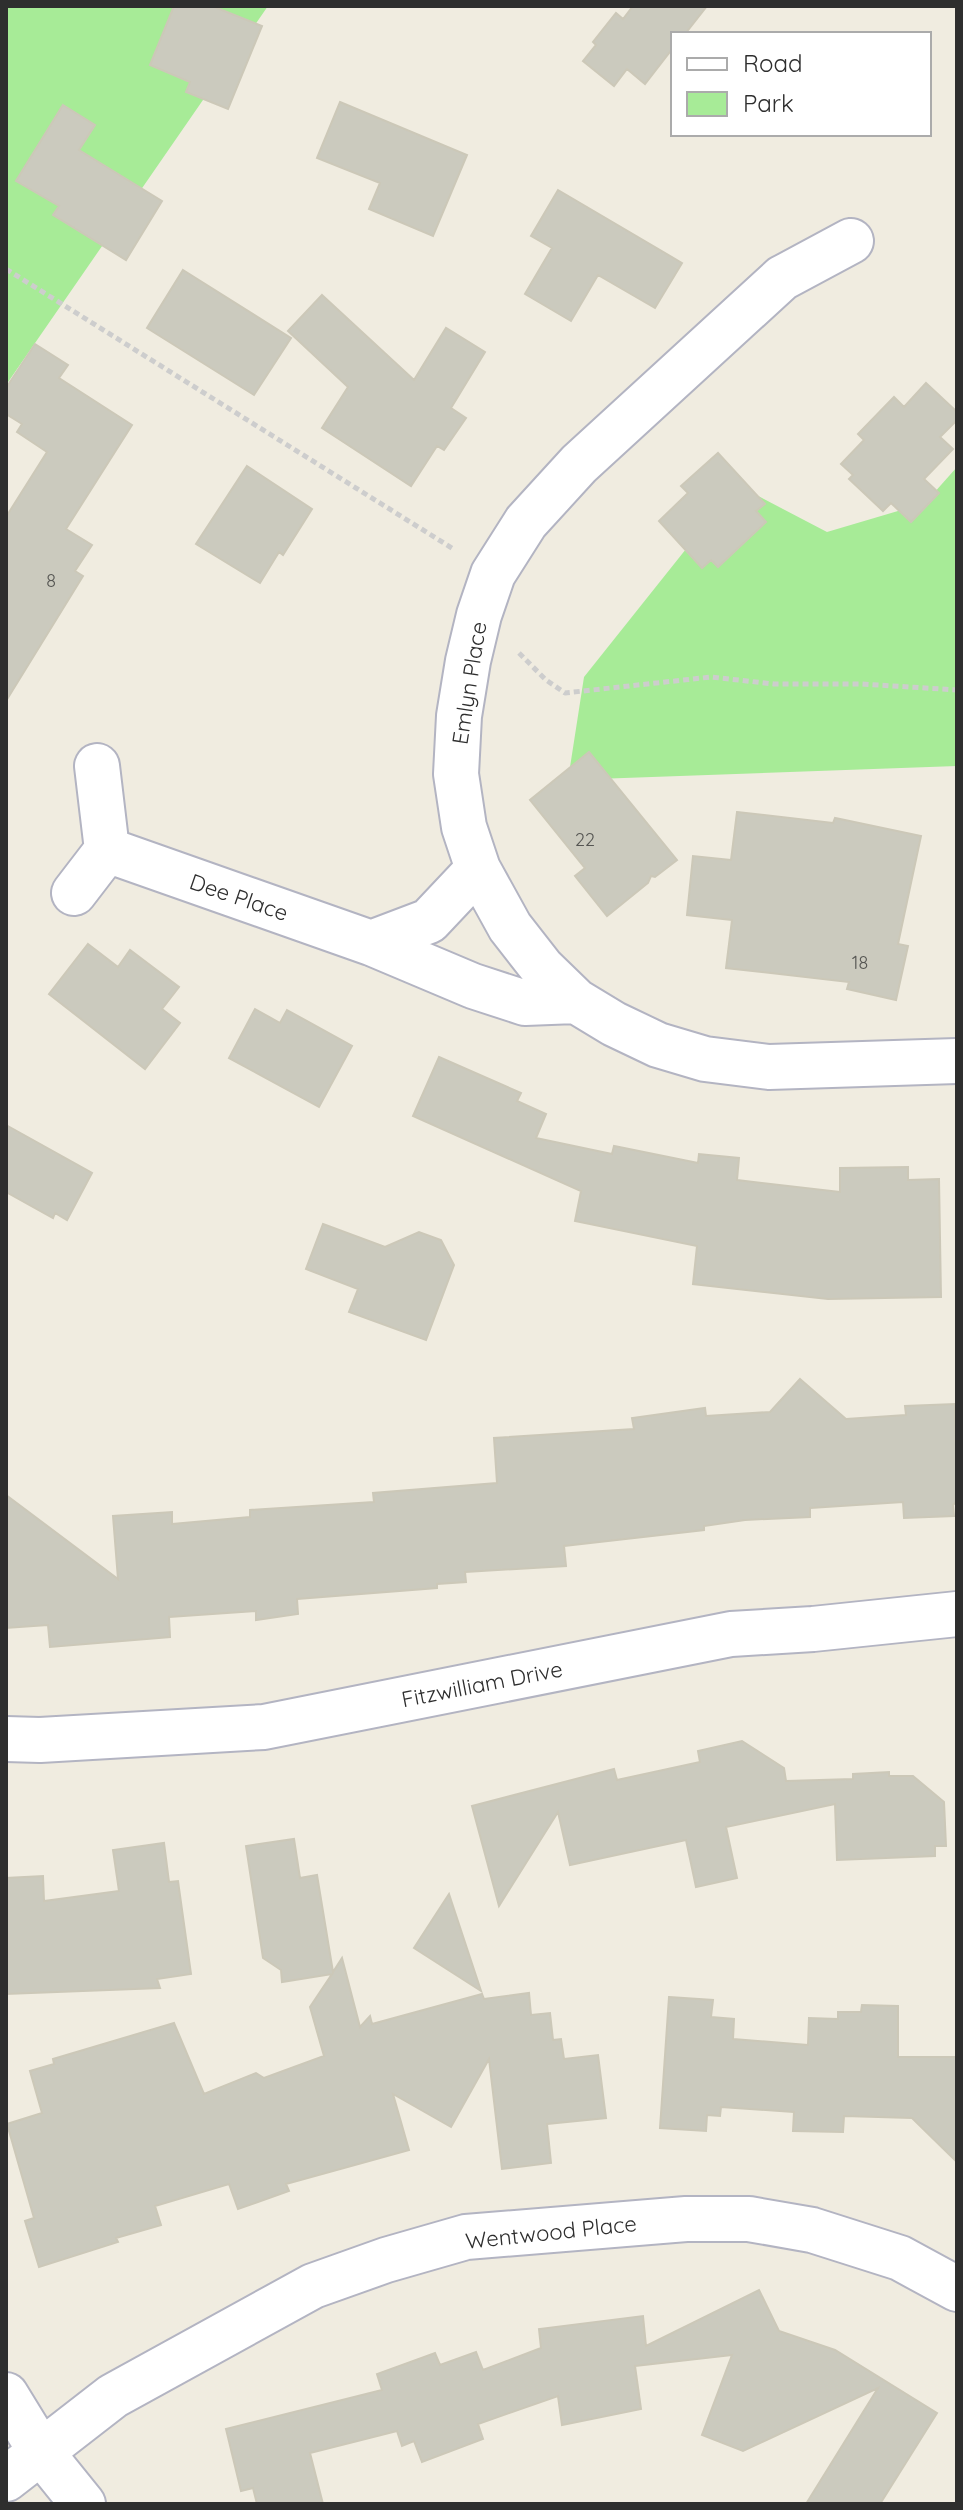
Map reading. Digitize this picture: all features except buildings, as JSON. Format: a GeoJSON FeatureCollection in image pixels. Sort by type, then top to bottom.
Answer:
{"type":"FeatureCollection","features":[{"type":"Feature","properties":{"kind":"street","name":"Emlyn Place"},"geometry":{"type":"LineString","coordinates":[[851,241],[782,278],[579,464],[526,522],[493,574],[468,661],[459,716],[456,774],[464,827],[478,869],[510,927],[542,968],[576,1001],[658,1045],[705,1059],[769,1067],[957,1061]]}},
{"type":"Feature","properties":{"kind":"street"},"geometry":{"type":"LineString","coordinates":[[74,893],[107,850],[97,766]]}},
{"type":"Feature","properties":{"kind":"street","name":"Dee Place"},"geometry":{"type":"LineString","coordinates":[[107,850],[371,943],[473,986],[525,1003],[576,1001]]}},
{"type":"Feature","properties":{"kind":"street"},"geometry":{"type":"LineString","coordinates":[[371,943],[429,921],[478,869]]}},
{"type":"Feature","properties":{"kind":"street","name":"Fitzwilliam Drive"},"geometry":{"type":"LineString","coordinates":[[6,1739],[40,1740],[264,1727],[731,1634],[957,1614]]}},
{"type":"Feature","properties":{"kind":"street","name":"Wentwood Place"},"geometry":{"type":"LineString","coordinates":[[6,2479],[113,2396],[313,2286],[386,2260],[466,2237],[686,2219],[749,2219],[812,2230],[900,2258],[957,2289]]}},
{"type":"Feature","properties":{"kind":"street"},"geometry":{"type":"LineString","coordinates":[[6,2395],[41,2452],[83,2504]]}},
{"type":"Feature","properties":{"kind":"path"},"geometry":{"type":"LineString","coordinates":[[6,269],[493,574]]}},
{"type":"Feature","properties":{"kind":"path"},"geometry":{"type":"LineString","coordinates":[[546,680],[565,693],[711,677],[774,684],[862,684],[957,690]]}},
{"type":"Feature","properties":{"kind":"green space"},"geometry":{"type":"Polygon","coordinates":[[[6,6],[268,6],[6,385],[6,6]]]}},
{"type":"Feature","properties":{"kind":"green space"},"geometry":{"type":"Polygon","coordinates":[[[957,467],[957,766],[568,780],[584,677],[737,485],[827,532],[925,503],[957,467]]]}}]}
